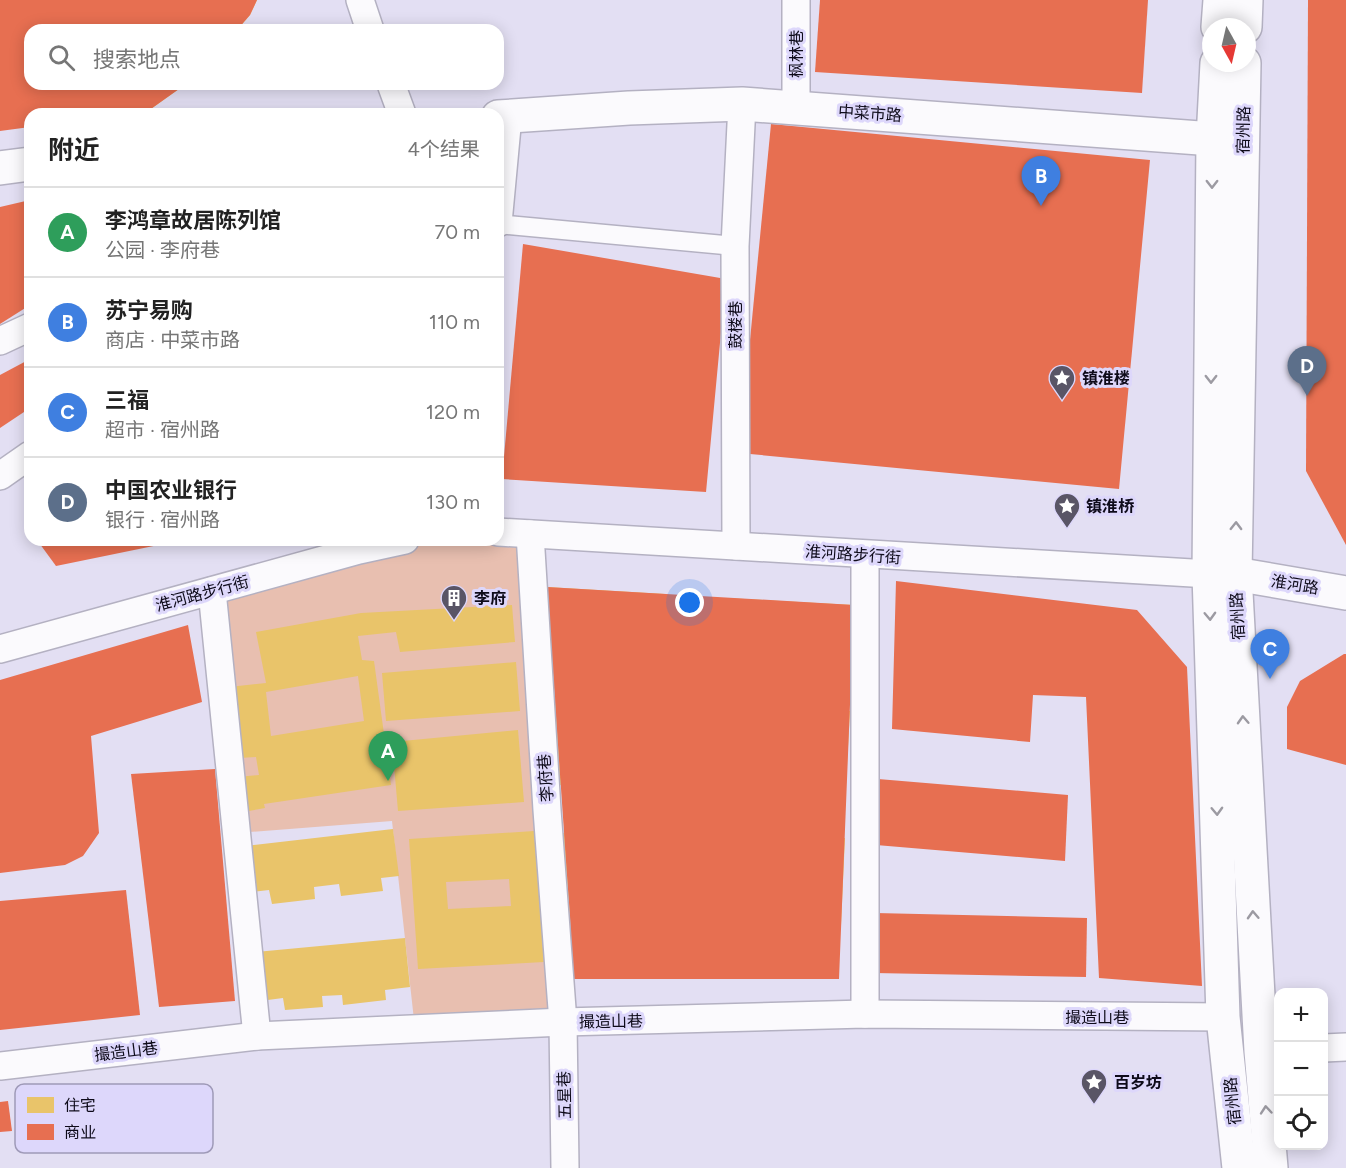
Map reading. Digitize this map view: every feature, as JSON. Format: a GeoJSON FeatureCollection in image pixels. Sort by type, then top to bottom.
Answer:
{"type":"FeatureCollection","features":[{"type":"Feature","properties":{"kind":"main road"},"geometry":{"type":"LineString","coordinates":[[1219,18],[1220,0]]}},
{"type":"Feature","properties":{"kind":"main road"},"geometry":{"type":"LineString","coordinates":[[1245,18],[1246,0]]}},
{"type":"Feature","properties":{"kind":"main road","name":"宿州路"},"geometry":{"type":"LineString","coordinates":[[1217,72],[1227,140],[1222,574],[1223,1017],[1239,1168]]}},
{"type":"Feature","properties":{"kind":"main road","name":"宿州路"},"geometry":{"type":"LineString","coordinates":[[1227,140],[1242,72]]}},
{"type":"Feature","properties":{"kind":"main road","name":"中菜市路"},"geometry":{"type":"LineString","coordinates":[[504,116],[742,104],[1227,140]]}},
{"type":"Feature","properties":{"kind":"main road"},"geometry":{"type":"LineString","coordinates":[[0,168],[24,165]]}},
{"type":"Feature","properties":{"kind":"main road","name":"宿州路"},"geometry":{"type":"LineString","coordinates":[[1222,574],[1270,1050],[1271,1168]]}},
{"type":"Feature","properties":{"kind":"main road","name":"淮河路"},"geometry":{"type":"LineString","coordinates":[[1222,574],[1346,593]]}},
{"type":"Feature","properties":{"kind":"street"},"geometry":{"type":"LineString","coordinates":[[360,0],[368,24]]}},
{"type":"Feature","properties":{"kind":"street","name":"枫林巷"},"geometry":{"type":"LineString","coordinates":[[796,0],[796,108]]}},
{"type":"Feature","properties":{"kind":"street"},"geometry":{"type":"LineString","coordinates":[[393,90],[400,108]]}},
{"type":"Feature","properties":{"kind":"street","name":"鼓楼巷"},"geometry":{"type":"LineString","coordinates":[[736,546],[735,246],[742,104]]}},
{"type":"Feature","properties":{"kind":"street"},"geometry":{"type":"LineString","coordinates":[[0,341],[24,330]]}},
{"type":"Feature","properties":{"kind":"street"},"geometry":{"type":"LineString","coordinates":[[0,476],[24,459]]}},
{"type":"Feature","properties":{"kind":"street","name":"淮河路步行街"},"geometry":{"type":"LineString","coordinates":[[504,532],[1222,574]]}},
{"type":"Feature","properties":{"kind":"street","name":"李府巷"},"geometry":{"type":"LineString","coordinates":[[530,534],[563,1022]]}},
{"type":"Feature","properties":{"kind":"street","name":"淮河路步行街"},"geometry":{"type":"LineString","coordinates":[[0,649],[377,546]]}},
{"type":"Feature","properties":{"kind":"street"},"geometry":{"type":"LineString","coordinates":[[865,555],[865,1014]]}},
{"type":"Feature","properties":{"kind":"street"},"geometry":{"type":"LineString","coordinates":[[212,591],[258,1036]]}},
{"type":"Feature","properties":{"kind":"street","name":"撮造山巷"},"geometry":{"type":"LineString","coordinates":[[0,1066],[258,1036],[563,1022],[865,1014],[1223,1017]]}},
{"type":"Feature","properties":{"kind":"street","name":"五星巷"},"geometry":{"type":"LineString","coordinates":[[563,1022],[565,1168]]}},
{"type":"Feature","properties":{"kind":"street"},"geometry":{"type":"LineString","coordinates":[[1328,1048],[1346,1047]]}},
{"type":"Feature","properties":{"kind":"lane"},"geometry":{"type":"LineString","coordinates":[[504,224],[735,246]]}},
{"type":"Feature","properties":{"kind":"shaded area"},"geometry":{"type":"Polygon","coordinates":[[[530,534],[563,1022],[415,1029],[392,821],[237,833],[212,591],[382,546],[504,546],[504,539],[530,534]]]}},
{"type":"Feature","properties":{"kind":"building: 住宅"},"geometry":{"type":"Polygon","coordinates":[[[185,0],[257,0],[250,15],[242,24],[170,24],[185,0]]]}},
{"type":"Feature","properties":{"kind":"building: 住宅"},"geometry":{"type":"Polygon","coordinates":[[[126,90],[178,90],[152,108],[145,108],[126,90]]]}},
{"type":"Feature","properties":{"kind":"building: 住宅"},"geometry":{"type":"Polygon","coordinates":[[[547,587],[665,594],[661,669],[552,662],[547,587]]]}},
{"type":"Feature","properties":{"kind":"building: 住宅"},"geometry":{"type":"Polygon","coordinates":[[[725,598],[854,605],[851,679],[723,675],[725,598]]]}},
{"type":"Feature","properties":{"kind":"building: 住宅"},"geometry":{"type":"Polygon","coordinates":[[[512,605],[515,642],[400,652],[396,632],[358,636],[362,660],[374,661],[391,785],[264,804],[265,808],[243,812],[237,777],[259,775],[256,757],[239,758],[229,687],[266,683],[256,632],[361,613],[512,605]],[[358,676],[266,692],[271,736],[364,721],[358,676]]]}},
{"type":"Feature","properties":{"kind":"building: 住宅"},"geometry":{"type":"Polygon","coordinates":[[[516,662],[520,711],[386,721],[382,673],[516,662]]]}},
{"type":"Feature","properties":{"kind":"building: 住宅"},"geometry":{"type":"Polygon","coordinates":[[[554,702],[670,709],[668,790],[559,785],[554,702]]]}},
{"type":"Feature","properties":{"kind":"building: 住宅"},"geometry":{"type":"Polygon","coordinates":[[[726,705],[850,711],[845,802],[725,796],[726,705]]]}},
{"type":"Feature","properties":{"kind":"building: 住宅"},"geometry":{"type":"Polygon","coordinates":[[[518,730],[524,802],[398,811],[392,742],[518,730]]]}},
{"type":"Feature","properties":{"kind":"building: 住宅"},"geometry":{"type":"Polygon","coordinates":[[[393,829],[399,876],[381,878],[383,891],[341,896],[339,884],[314,887],[315,899],[272,904],[269,890],[251,892],[245,846],[393,829]]]}},
{"type":"Feature","properties":{"kind":"building: 住宅"},"geometry":{"type":"Polygon","coordinates":[[[534,831],[544,962],[418,969],[409,839],[534,831]],[[509,879],[446,882],[448,909],[511,906],[509,879]]]}},
{"type":"Feature","properties":{"kind":"building: 住宅"},"geometry":{"type":"Polygon","coordinates":[[[563,833],[845,838],[841,925],[570,918],[563,833]]]}},
{"type":"Feature","properties":{"kind":"building: 住宅"},"geometry":{"type":"Polygon","coordinates":[[[405,938],[410,987],[385,990],[386,1000],[343,1005],[342,995],[322,996],[323,1007],[285,1010],[283,998],[260,1001],[256,952],[405,938]]]}},
{"type":"Feature","properties":{"kind":"building: 商业"},"geometry":{"type":"Polygon","coordinates":[[[0,0],[257,0],[250,15],[242,24],[24,24],[24,90],[178,90],[152,108],[24,108],[24,128],[0,131],[0,0]]]}},
{"type":"Feature","properties":{"kind":"building: 商业"},"geometry":{"type":"Polygon","coordinates":[[[820,0],[1148,0],[1142,93],[815,72],[820,0]]]}},
{"type":"Feature","properties":{"kind":"building: 商业"},"geometry":{"type":"Polygon","coordinates":[[[1308,0],[1346,0],[1346,545],[1306,471],[1308,0]]]}},
{"type":"Feature","properties":{"kind":"building: 商业"},"geometry":{"type":"Polygon","coordinates":[[[771,124],[1150,160],[1119,489],[739,453],[771,124]]]}},
{"type":"Feature","properties":{"kind":"building: 商业"},"geometry":{"type":"Polygon","coordinates":[[[24,201],[24,309],[0,324],[0,207],[24,201]]]}},
{"type":"Feature","properties":{"kind":"building: 商业"},"geometry":{"type":"Polygon","coordinates":[[[523,244],[726,279],[706,492],[504,479],[504,457],[523,244]]]}},
{"type":"Feature","properties":{"kind":"building: 商业"},"geometry":{"type":"Polygon","coordinates":[[[24,362],[24,412],[0,428],[0,375],[24,362]]]}},
{"type":"Feature","properties":{"kind":"building: 商业"},"geometry":{"type":"Polygon","coordinates":[[[41,546],[154,546],[56,566],[41,546]]]}},
{"type":"Feature","properties":{"kind":"building: 商业"},"geometry":{"type":"Polygon","coordinates":[[[896,581],[1137,610],[1187,667],[1202,986],[1099,978],[1086,697],[1033,695],[1030,742],[892,729],[896,581]]]}},
{"type":"Feature","properties":{"kind":"building: 商业"},"geometry":{"type":"Polygon","coordinates":[[[547,587],[854,605],[839,979],[572,979],[570,918],[547,587]]]}},
{"type":"Feature","properties":{"kind":"building: 商业"},"geometry":{"type":"Polygon","coordinates":[[[188,625],[202,702],[91,736],[99,833],[83,856],[65,865],[0,873],[0,680],[188,625]]]}},
{"type":"Feature","properties":{"kind":"building: 商业"},"geometry":{"type":"Polygon","coordinates":[[[1346,654],[1346,765],[1287,749],[1287,707],[1300,681],[1346,654]]]}},
{"type":"Feature","properties":{"kind":"building: 商业"},"geometry":{"type":"Polygon","coordinates":[[[215,769],[235,1001],[159,1007],[131,774],[215,769]]]}},
{"type":"Feature","properties":{"kind":"building: 商业"},"geometry":{"type":"Polygon","coordinates":[[[878,779],[1068,795],[1065,861],[876,845],[878,779]]]}},
{"type":"Feature","properties":{"kind":"building: 商业"},"geometry":{"type":"Polygon","coordinates":[[[126,890],[140,1015],[0,1030],[0,901],[126,890]]]}},
{"type":"Feature","properties":{"kind":"building: 商业"},"geometry":{"type":"Polygon","coordinates":[[[875,913],[1087,918],[1086,977],[874,973],[875,913]]]}},
{"type":"Feature","properties":{"kind":"building: 商业"},"geometry":{"type":"Polygon","coordinates":[[[8,1101],[12,1131],[0,1132],[0,1102],[8,1101]]]}},
{"type":"Feature","properties":{"kind":"place","name":"苏宁易购"},"geometry":{"type":"Point","coordinates":[1041,206]}},
{"type":"Feature","properties":{"kind":"place","name":"中国农业银行"},"geometry":{"type":"Point","coordinates":[1307,396]}},
{"type":"Feature","properties":{"kind":"place","name":"镇淮楼"},"geometry":{"type":"Point","coordinates":[1062,401]}},
{"type":"Feature","properties":{"kind":"place","name":"镇淮桥"},"geometry":{"type":"Point","coordinates":[1067,529]}},
{"type":"Feature","properties":{"kind":"place","name":"李府"},"geometry":{"type":"Point","coordinates":[454,621]}},
{"type":"Feature","properties":{"kind":"place","name":"三福"},"geometry":{"type":"Point","coordinates":[1270,679]}},
{"type":"Feature","properties":{"kind":"place","name":"李鸿章故居陈列馆"},"geometry":{"type":"Point","coordinates":[388,781]}},
{"type":"Feature","properties":{"kind":"place","name":"百岁坊"},"geometry":{"type":"Point","coordinates":[1094,1105]}}]}
